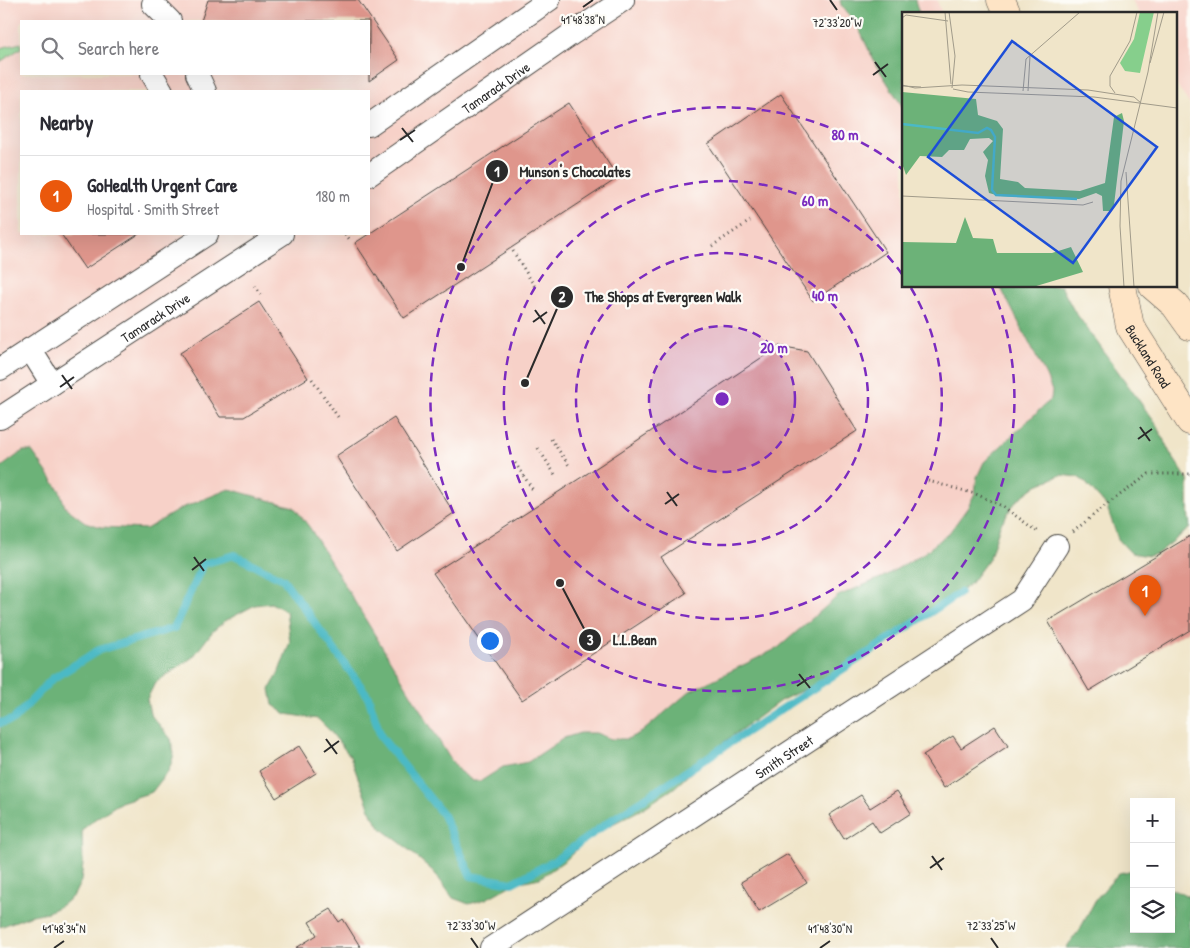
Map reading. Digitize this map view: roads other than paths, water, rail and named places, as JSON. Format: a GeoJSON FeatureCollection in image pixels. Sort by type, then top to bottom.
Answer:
{"type":"FeatureCollection","features":[{"type":"Feature","properties":{"kind":"main road"},"geometry":{"type":"LineString","coordinates":[[1001,0],[1006,12]]}},
{"type":"Feature","properties":{"kind":"main road","name":"Buckland Road"},"geometry":{"type":"LineString","coordinates":[[1122,288],[1130,326],[1190,421]]}},
{"type":"Feature","properties":{"kind":"main road"},"geometry":{"type":"LineString","coordinates":[[1155,288],[1175,305],[1190,326]]}},
{"type":"Feature","properties":{"kind":"street"},"geometry":{"type":"LineString","coordinates":[[370,124],[549,0]]}},
{"type":"Feature","properties":{"kind":"street","name":"Tamarack Drive"},"geometry":{"type":"LineString","coordinates":[[370,174],[623,0]]}},
{"type":"Feature","properties":{"kind":"street"},"geometry":{"type":"LineString","coordinates":[[150,9],[168,20]]}},
{"type":"Feature","properties":{"kind":"street"},"geometry":{"type":"LineString","coordinates":[[153,75],[161,90]]}},
{"type":"Feature","properties":{"kind":"street"},"geometry":{"type":"LineString","coordinates":[[197,75],[205,90]]}},
{"type":"Feature","properties":{"kind":"street"},"geometry":{"type":"LineString","coordinates":[[0,368],[205,235]]}},
{"type":"Feature","properties":{"kind":"street","name":"Tamarack Drive"},"geometry":{"type":"LineString","coordinates":[[0,418],[270,237]]}},
{"type":"Feature","properties":{"kind":"street"},"geometry":{"type":"LineString","coordinates":[[30,349],[52,384]]}},
{"type":"Feature","properties":{"kind":"street","name":"Smith Street"},"geometry":{"type":"LineString","coordinates":[[491,948],[1022,600],[1057,546]]}},
{"type":"Feature","properties":{"kind":"waterway"},"geometry":{"type":"LineString","coordinates":[[0,723],[13,720],[52,679],[99,650],[174,628],[203,564],[234,555],[283,579],[368,696],[381,737],[443,815],[471,876],[512,883],[554,861],[613,819],[960,593]]}},
{"type":"Feature","properties":{"kind":"place","name":"Munson's Chocolates"},"geometry":{"type":"Point","coordinates":[461,267]}},
{"type":"Feature","properties":{"kind":"place","name":"The Shops at Evergreen Walk"},"geometry":{"type":"Point","coordinates":[525,383]}},
{"type":"Feature","properties":{"kind":"place","name":"L.L.Bean"},"geometry":{"type":"Point","coordinates":[560,583]}},
{"type":"Feature","properties":{"kind":"place","name":"GoHealth Urgent Care"},"geometry":{"type":"Point","coordinates":[1145,616]}}]}
